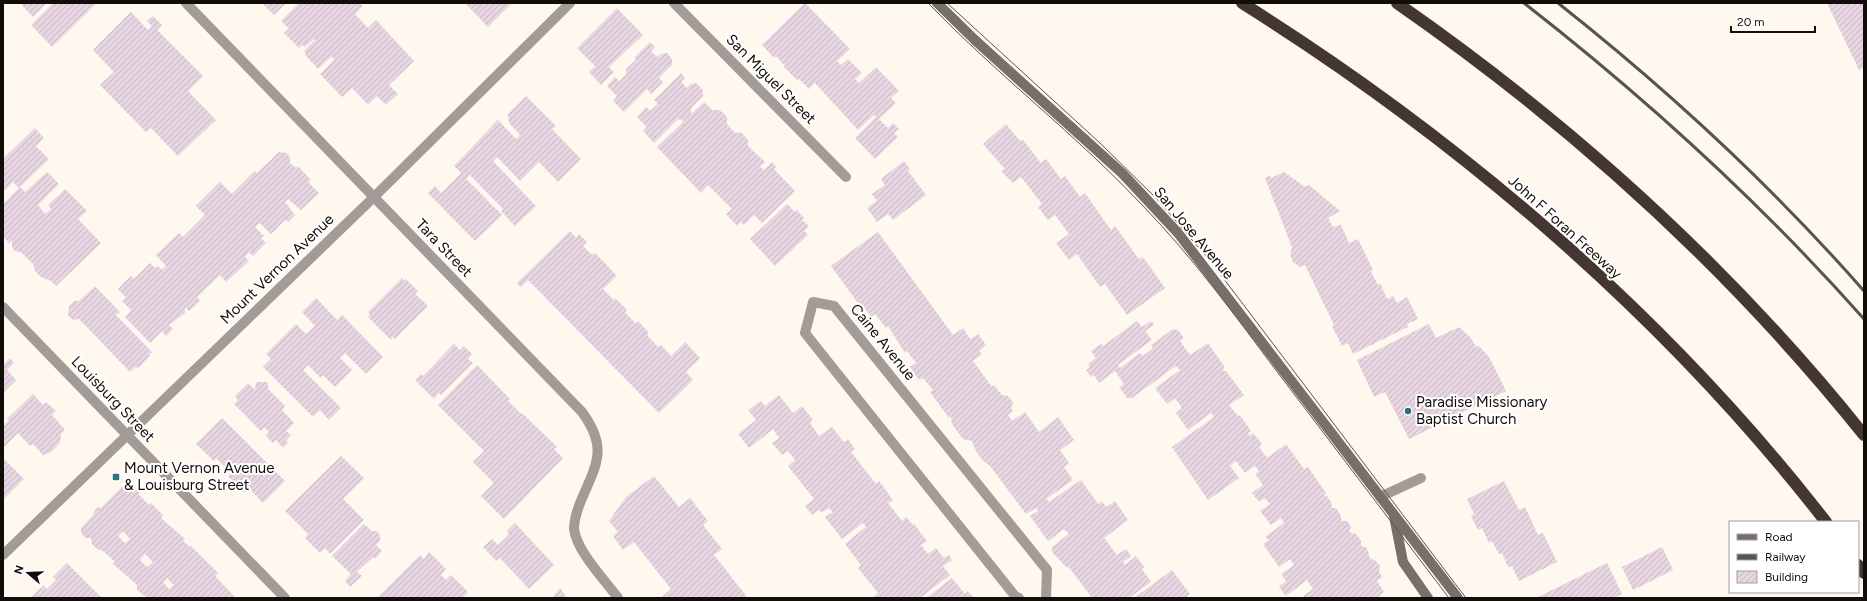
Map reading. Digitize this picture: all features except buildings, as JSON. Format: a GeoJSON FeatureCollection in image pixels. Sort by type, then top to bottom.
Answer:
{"type":"FeatureCollection","features":[{"type":"Feature","properties":{"kind":"highway","name":"John F Foran Freeway"},"geometry":{"type":"LineString","coordinates":[[1242,3],[1323,55],[1385,100],[1480,173],[1572,252],[1662,338],[1703,381],[1745,427],[1825,521]]}},
{"type":"Feature","properties":{"kind":"highway"},"geometry":{"type":"LineString","coordinates":[[1397,3],[1515,91],[1609,169],[1654,210],[1783,341],[1864,435]]}},
{"type":"Feature","properties":{"kind":"main road","name":"San Jose Avenue"},"geometry":{"type":"LineString","coordinates":[[937,3],[976,41],[1122,173],[1178,233],[1458,598]]}},
{"type":"Feature","properties":{"kind":"main road","name":"San Jose Avenue"},"geometry":{"type":"LineString","coordinates":[[1394,514],[1403,562],[1428,598]]}},
{"type":"Feature","properties":{"kind":"street","name":"Tara Street"},"geometry":{"type":"LineString","coordinates":[[186,3],[582,412],[592,426],[598,443],[598,460],[576,514],[574,529],[578,546],[618,598]]}},
{"type":"Feature","properties":{"kind":"street","name":"Mount Vernon Avenue"},"geometry":{"type":"LineString","coordinates":[[3,555],[374,197],[570,3]]}},
{"type":"Feature","properties":{"kind":"street","name":"San Miguel Street"},"geometry":{"type":"LineString","coordinates":[[674,3],[846,177]]}},
{"type":"Feature","properties":{"kind":"street","name":"Caine Avenue"},"geometry":{"type":"LineString","coordinates":[[1019,598],[1015,596],[805,333],[813,302],[834,306],[1047,570],[1046,598]]}},
{"type":"Feature","properties":{"kind":"street","name":"Louisburg Street"},"geometry":{"type":"LineString","coordinates":[[3,306],[284,598]]}},
{"type":"Feature","properties":{"kind":"street"},"geometry":{"type":"LineString","coordinates":[[1380,497],[1421,478]]}},
{"type":"Feature","properties":{"kind":"tram line"},"geometry":{"type":"LineString","coordinates":[[928,3],[981,55],[1092,155],[1163,227],[1229,307],[1449,598]]}},
{"type":"Feature","properties":{"kind":"tram line"},"geometry":{"type":"LineString","coordinates":[[947,3],[1101,144],[1156,198],[1211,262],[1466,598]]}},
{"type":"Feature","properties":{"kind":"railway"},"geometry":{"type":"LineString","coordinates":[[1524,3],[1615,77],[1744,193],[1785,234],[1864,319]]}},
{"type":"Feature","properties":{"kind":"railway"},"geometry":{"type":"LineString","coordinates":[[1558,3],[1639,70],[1718,140],[1793,214],[1864,291]]}},
{"type":"Feature","properties":{"kind":"place","name":"Paradise Missionary Baptist Church"},"geometry":{"type":"Point","coordinates":[1408,411]}},
{"type":"Feature","properties":{"kind":"place","name":"Mount Vernon Avenue & Louisburg Street"},"geometry":{"type":"Point","coordinates":[116,477]}}]}
